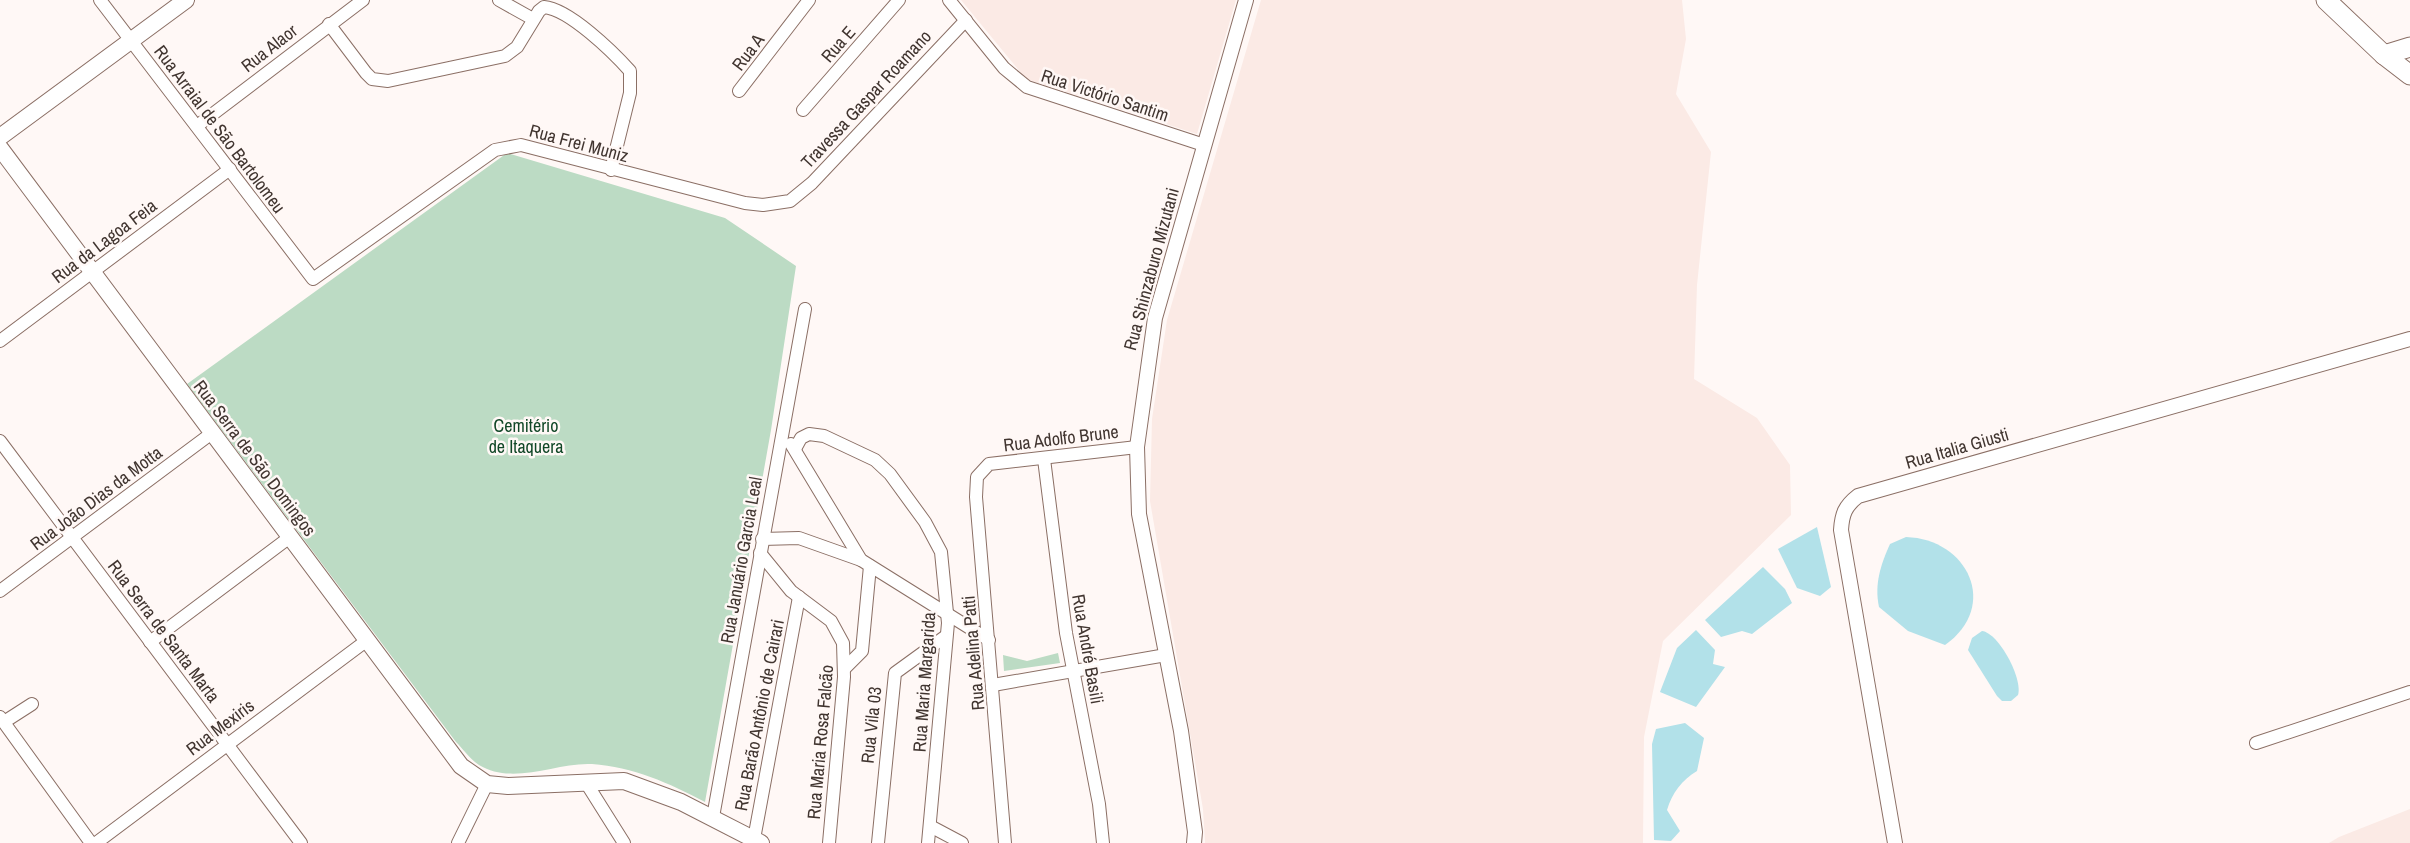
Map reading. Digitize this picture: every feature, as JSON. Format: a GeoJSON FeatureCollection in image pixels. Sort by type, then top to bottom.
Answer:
{"type":"FeatureCollection","features":[{"type":"Feature","properties":{"kind":"highway"},"geometry":{"type":"LineString","coordinates":[[2326,0],[2384,55],[2410,75]]}},
{"type":"Feature","properties":{"kind":"highway"},"geometry":{"type":"LineString","coordinates":[[2384,55],[2410,47]]}},
{"type":"Feature","properties":{"kind":"main road"},"geometry":{"type":"LineString","coordinates":[[0,137],[186,0]]}},
{"type":"Feature","properties":{"kind":"main road","name":"Rua Serra de São Domingos"},"geometry":{"type":"LineString","coordinates":[[0,148],[450,754],[473,776],[487,784]]}},
{"type":"Feature","properties":{"kind":"main road"},"geometry":{"type":"LineString","coordinates":[[487,784],[508,786],[608,780],[640,786],[713,817],[758,841]]}},
{"type":"Feature","properties":{"kind":"street","name":"Rua Arraial de São Bartolomeu"},"geometry":{"type":"LineString","coordinates":[[100,0],[313,279]]}},
{"type":"Feature","properties":{"kind":"street","name":"Rua Alaor"},"geometry":{"type":"LineString","coordinates":[[197,126],[363,0]]}},
{"type":"Feature","properties":{"kind":"street"},"geometry":{"type":"LineString","coordinates":[[499,0],[533,19]]}},
{"type":"Feature","properties":{"kind":"street","name":"Rua A"},"geometry":{"type":"LineString","coordinates":[[740,91],[809,0]]}},
{"type":"Feature","properties":{"kind":"street","name":"Rua E"},"geometry":{"type":"LineString","coordinates":[[803,110],[899,0]]}},
{"type":"Feature","properties":{"kind":"street","name":"Rua Victório Santim"},"geometry":{"type":"LineString","coordinates":[[949,0],[1004,68],[1027,87],[1204,145]]}},
{"type":"Feature","properties":{"kind":"street","name":"Rua Shinzaburo Mizutani"},"geometry":{"type":"LineString","coordinates":[[1194,843],[1195,832],[1181,731],[1139,514],[1137,447],[1149,348],[1246,0]]}},
{"type":"Feature","properties":{"kind":"street"},"geometry":{"type":"LineString","coordinates":[[329,24],[372,79],[388,81],[505,56],[517,47],[533,19],[544,8],[559,11],[630,71],[630,93],[611,170]]}},
{"type":"Feature","properties":{"kind":"street","name":"Travessa Gaspar Roamano"},"geometry":{"type":"LineString","coordinates":[[790,201],[812,183],[965,19]]}},
{"type":"Feature","properties":{"kind":"street","name":"Rua Frei Muniz"},"geometry":{"type":"LineString","coordinates":[[313,279],[470,167],[506,145],[520,145],[745,203],[763,205],[790,201]]}},
{"type":"Feature","properties":{"kind":"street","name":"Rua da Lagoa Feia"},"geometry":{"type":"LineString","coordinates":[[0,341],[230,169]]}},
{"type":"Feature","properties":{"kind":"street","name":"Rua Januário Garcia Leal"},"geometry":{"type":"LineString","coordinates":[[713,817],[805,309]]}},
{"type":"Feature","properties":{"kind":"street","name":"Rua Italia Giusti"},"geometry":{"type":"LineString","coordinates":[[1895,843],[1840,530],[1841,516],[1847,505],[1858,496],[2410,339]]}},
{"type":"Feature","properties":{"kind":"street","name":"Rua João Dias da Motta"},"geometry":{"type":"LineString","coordinates":[[0,591],[212,433]]}},
{"type":"Feature","properties":{"kind":"street","name":"Rua Maria Margarida"},"geometry":{"type":"LineString","coordinates":[[798,444],[816,434],[837,440],[868,455],[890,474],[925,522],[941,552],[947,613],[946,636],[928,843]]}},
{"type":"Feature","properties":{"kind":"street"},"geometry":{"type":"LineString","coordinates":[[782,436],[798,444],[865,563],[862,650],[845,668]]}},
{"type":"Feature","properties":{"kind":"street","name":"Rua Serra de Santa Marta"},"geometry":{"type":"LineString","coordinates":[[0,441],[300,843]]}},
{"type":"Feature","properties":{"kind":"street","name":"Rua Adolfo Brune"},"geometry":{"type":"LineString","coordinates":[[989,464],[1137,447]]}},
{"type":"Feature","properties":{"kind":"street","name":"Rua André Basili"},"geometry":{"type":"LineString","coordinates":[[1044,459],[1072,671],[1099,804],[1103,843]]}},
{"type":"Feature","properties":{"kind":"street","name":"Rua Adelina Patti"},"geometry":{"type":"LineString","coordinates":[[989,464],[977,477],[976,497],[1005,843]]}},
{"type":"Feature","properties":{"kind":"street"},"geometry":{"type":"LineString","coordinates":[[150,642],[290,537]]}},
{"type":"Feature","properties":{"kind":"street"},"geometry":{"type":"LineString","coordinates":[[762,539],[799,538],[865,563],[989,640]]}},
{"type":"Feature","properties":{"kind":"street","name":"Rua Maria Rosa Falcão"},"geometry":{"type":"LineString","coordinates":[[760,553],[782,582],[831,621],[839,632],[845,668],[829,843]]}},
{"type":"Feature","properties":{"kind":"street","name":"Rua Barão Antônio de Cairari"},"geometry":{"type":"LineString","coordinates":[[758,841],[799,597]]}},
{"type":"Feature","properties":{"kind":"street","name":"Rua Vila 03"},"geometry":{"type":"LineString","coordinates":[[878,843],[895,673],[946,636]]}},
{"type":"Feature","properties":{"kind":"street","name":"Rua Mexiris"},"geometry":{"type":"LineString","coordinates":[[96,843],[366,641]]}},
{"type":"Feature","properties":{"kind":"street"},"geometry":{"type":"LineString","coordinates":[[993,685],[1166,655]]}},
{"type":"Feature","properties":{"kind":"street"},"geometry":{"type":"LineString","coordinates":[[2256,743],[2410,692]]}},
{"type":"Feature","properties":{"kind":"street"},"geometry":{"type":"LineString","coordinates":[[32,704],[2,720],[91,843]]}},
{"type":"Feature","properties":{"kind":"street"},"geometry":{"type":"LineString","coordinates":[[585,781],[624,843]]}},
{"type":"Feature","properties":{"kind":"street"},"geometry":{"type":"LineString","coordinates":[[457,843],[487,784]]}},
{"type":"Feature","properties":{"kind":"street"},"geometry":{"type":"LineString","coordinates":[[930,826],[962,843]]}},
{"type":"Feature","properties":{"kind":"shaded area"},"geometry":{"type":"Polygon","coordinates":[[[961,0],[1236,0],[1197,134],[1026,79],[961,0]]]}},
{"type":"Feature","properties":{"kind":"shaded area"},"geometry":{"type":"Polygon","coordinates":[[[1261,0],[1682,0],[1686,39],[1676,94],[1711,152],[1697,285],[1694,379],[1757,418],[1790,465],[1791,515],[1663,641],[1644,737],[1643,843],[1205,843],[1203,809],[1150,501],[1152,419],[1167,320],[1261,0]]]}},
{"type":"Feature","properties":{"kind":"shaded area"},"geometry":{"type":"Polygon","coordinates":[[[2410,809],[2410,843],[2329,843],[2339,837],[2410,809]]]}},
{"type":"Feature","properties":{"kind":"green space","name":"Cemitério de Itaquera"},"geometry":{"type":"Polygon","coordinates":[[[507,153],[725,218],[796,266],[771,430],[705,802],[650,777],[607,766],[578,764],[535,772],[506,773],[492,771],[476,763],[456,742],[187,384],[507,153]]]}},
{"type":"Feature","properties":{"kind":"green space"},"geometry":{"type":"Polygon","coordinates":[[[1058,653],[1060,663],[1004,671],[1003,655],[1027,661],[1058,653]]]}},
{"type":"Feature","properties":{"kind":"water"},"geometry":{"type":"Polygon","coordinates":[[[1817,527],[1831,587],[1820,596],[1797,588],[1778,549],[1817,527]]]}},
{"type":"Feature","properties":{"kind":"water"},"geometry":{"type":"Polygon","coordinates":[[[1906,537],[1928,541],[1946,549],[1960,562],[1969,577],[1973,594],[1971,612],[1962,629],[1945,645],[1908,631],[1879,607],[1878,582],[1884,559],[1890,544],[1906,537]]]}},
{"type":"Feature","properties":{"kind":"water"},"geometry":{"type":"Polygon","coordinates":[[[1763,567],[1785,589],[1792,603],[1752,634],[1742,631],[1721,637],[1705,620],[1763,567]]]}},
{"type":"Feature","properties":{"kind":"water"},"geometry":{"type":"Polygon","coordinates":[[[1696,630],[1715,650],[1713,664],[1725,667],[1696,707],[1660,692],[1677,648],[1696,630]]]}},
{"type":"Feature","properties":{"kind":"water"},"geometry":{"type":"Polygon","coordinates":[[[1982,631],[1996,640],[2013,668],[2019,688],[2018,695],[2011,701],[2002,701],[1997,696],[1968,650],[1972,638],[1982,631]]]}},
{"type":"Feature","properties":{"kind":"water"},"geometry":{"type":"Polygon","coordinates":[[[1685,723],[1704,738],[1697,771],[1678,788],[1667,810],[1680,831],[1671,841],[1654,840],[1652,744],[1656,729],[1685,723]]]}}]}
